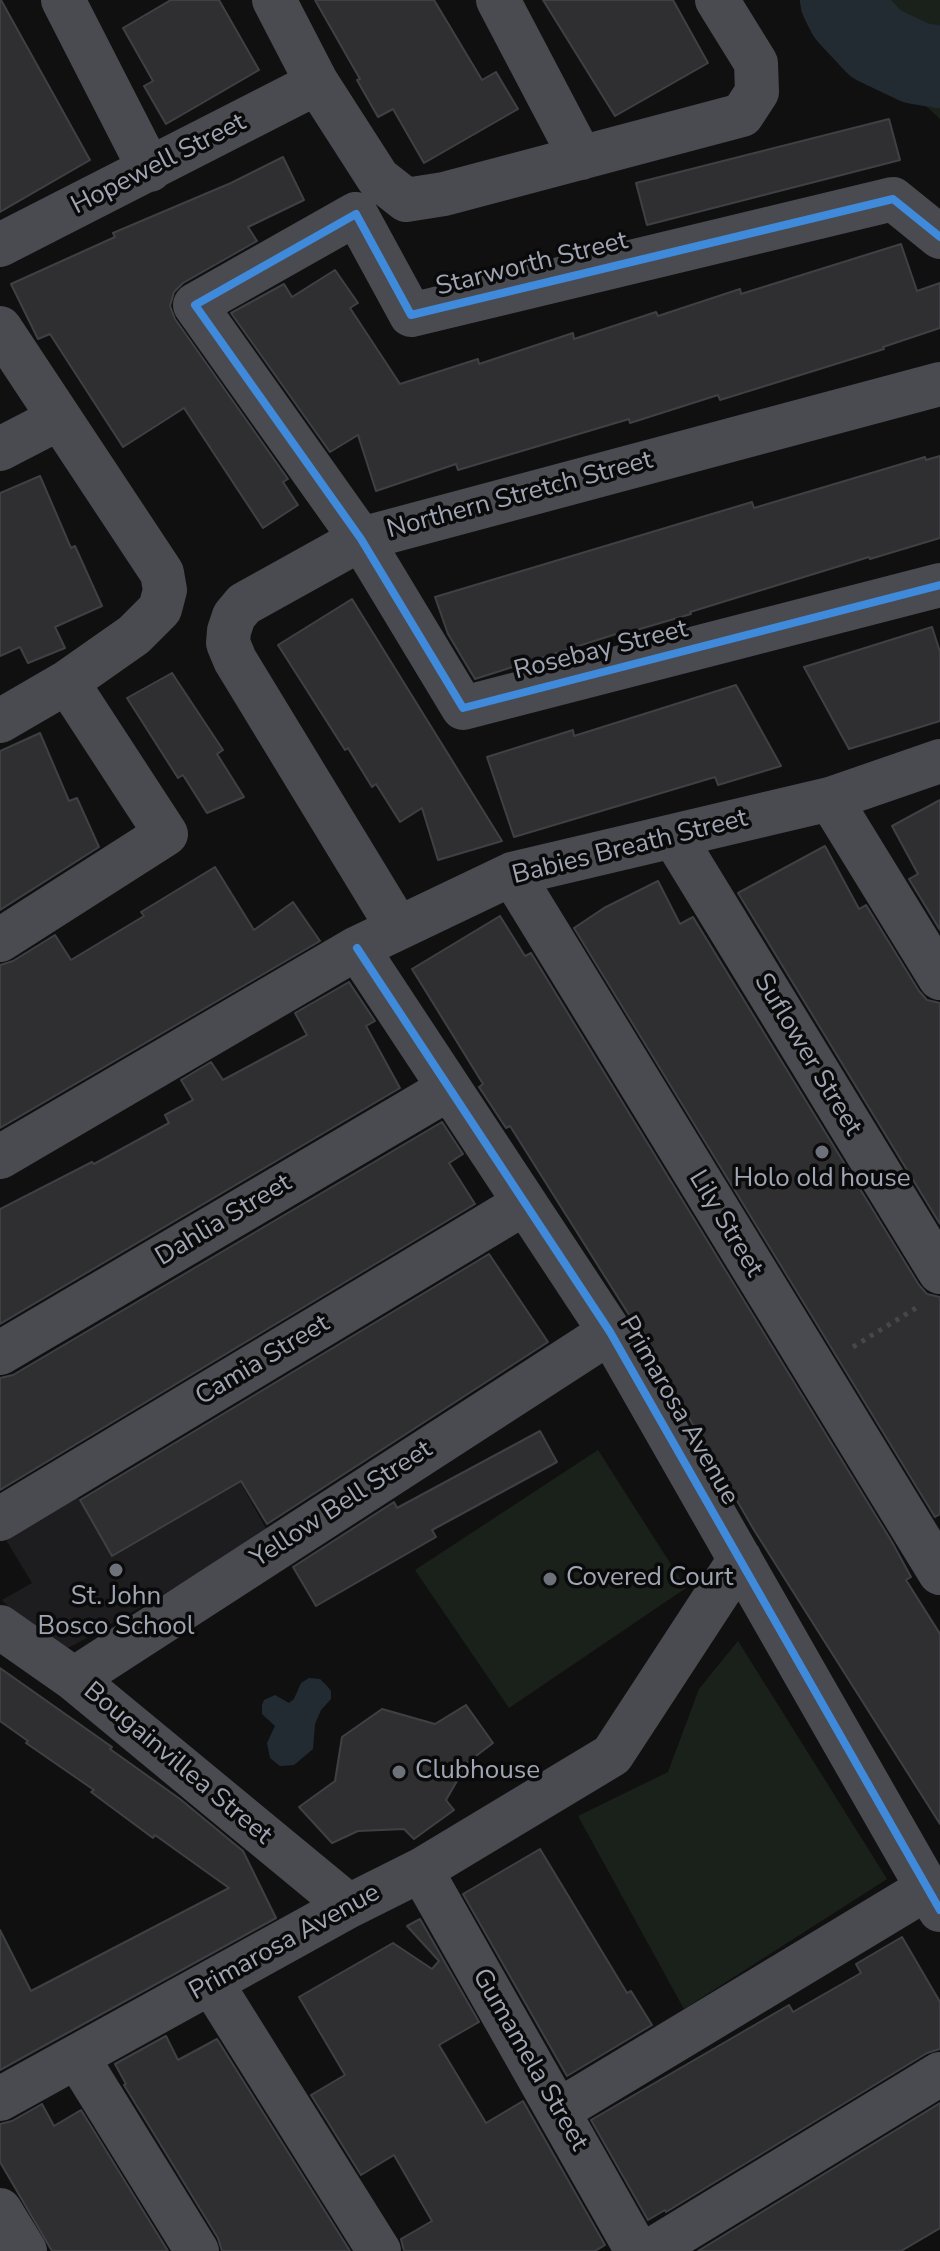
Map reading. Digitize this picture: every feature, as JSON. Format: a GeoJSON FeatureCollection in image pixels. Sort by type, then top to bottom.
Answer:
{"type":"FeatureCollection","features":[{"type":"Feature","properties":{"kind":"street"},"geometry":{"type":"LineString","coordinates":[[63,0],[150,170]]}},
{"type":"Feature","properties":{"kind":"street"},"geometry":{"type":"LineString","coordinates":[[274,0],[317,83],[378,178],[406,200],[444,194],[742,115],[757,92],[756,63],[717,0]]}},
{"type":"Feature","properties":{"kind":"street"},"geometry":{"type":"LineString","coordinates":[[498,0],[581,158]]}},
{"type":"Feature","properties":{"kind":"street","name":"Hopewell Street"},"geometry":{"type":"LineString","coordinates":[[0,245],[317,83]]}},
{"type":"Feature","properties":{"kind":"street","name":"Starworth Street"},"geometry":{"type":"LineString","coordinates":[[361,539],[195,305],[356,214],[411,315],[893,199],[940,237]]}},
{"type":"Feature","properties":{"kind":"street"},"geometry":{"type":"LineString","coordinates":[[0,328],[162,573],[165,590],[160,609],[149,622],[67,682],[0,721]]}},
{"type":"Feature","properties":{"kind":"street","name":"Northern Stretch Street"},"geometry":{"type":"LineString","coordinates":[[398,928],[235,660],[228,643],[234,616],[244,604],[361,539],[940,384]]}},
{"type":"Feature","properties":{"kind":"street"},"geometry":{"type":"LineString","coordinates":[[0,449],[58,419]]}},
{"type":"Feature","properties":{"kind":"street","name":"Rosebay Street"},"geometry":{"type":"LineString","coordinates":[[361,539],[463,708],[940,585]]}},
{"type":"Feature","properties":{"kind":"street"},"geometry":{"type":"LineString","coordinates":[[0,940],[166,834],[67,682]]}},
{"type":"Feature","properties":{"kind":"street","name":"Babies Breath Street"},"geometry":{"type":"LineString","coordinates":[[0,1157],[357,948],[512,874],[830,799],[940,761]]}},
{"type":"Feature","properties":{"kind":"street"},"geometry":{"type":"LineString","coordinates":[[830,799],[940,978]]}},
{"type":"Feature","properties":{"kind":"street","name":"Suflower Street"},"geometry":{"type":"LineString","coordinates":[[674,837],[934,1286]]}},
{"type":"Feature","properties":{"kind":"street","name":"Lily Street"},"geometry":{"type":"LineString","coordinates":[[512,874],[940,1573]]}},
{"type":"Feature","properties":{"kind":"street","name":"Primarosa Avenue"},"geometry":{"type":"LineString","coordinates":[[357,948],[610,1332],[933,1899],[558,2111]]}},
{"type":"Feature","properties":{"kind":"street","name":"Dahlia Street"},"geometry":{"type":"LineString","coordinates":[[0,1353],[448,1089]]}},
{"type":"Feature","properties":{"kind":"street","name":"Camia Street"},"geometry":{"type":"LineString","coordinates":[[0,1519],[525,1203]]}},
{"type":"Feature","properties":{"kind":"street","name":"Yellow Bell Street"},"geometry":{"type":"LineString","coordinates":[[74,1679],[610,1332]]}},
{"type":"Feature","properties":{"kind":"street","name":"Primarosa Avenue"},"geometry":{"type":"LineString","coordinates":[[0,2099],[349,1906],[421,1870],[612,1755],[740,1559]]}},
{"type":"Feature","properties":{"kind":"street","name":"Bougainvillea Street"},"geometry":{"type":"LineString","coordinates":[[0,1627],[74,1679],[349,1906]]}},
{"type":"Feature","properties":{"kind":"street","name":"Gumamela Street"},"geometry":{"type":"LineString","coordinates":[[421,1870],[637,2251]]}},
{"type":"Feature","properties":{"kind":"street"},"geometry":{"type":"LineString","coordinates":[[212,1984],[379,2251]]}},
{"type":"Feature","properties":{"kind":"street"},"geometry":{"type":"LineString","coordinates":[[77,2057],[197,2251]]}},
{"type":"Feature","properties":{"kind":"street"},"geometry":{"type":"LineString","coordinates":[[650,2251],[940,2074]]}},
{"type":"Feature","properties":{"kind":"street"},"geometry":{"type":"LineString","coordinates":[[0,2210],[25,2251]]}},
{"type":"Feature","properties":{"kind":"path"},"geometry":{"type":"LineString","coordinates":[[815,1371],[934,1286]]}},
{"type":"Feature","properties":{"kind":"shaded area"},"geometry":{"type":"Polygon","coordinates":[[[802,0],[940,0],[940,119],[925,105],[885,86],[836,55],[802,0]]]}},
{"type":"Feature","properties":{"kind":"shaded area","name":"Covered Court"},"geometry":{"type":"Polygon","coordinates":[[[598,1450],[686,1588],[509,1708],[415,1570],[598,1450]]]}},
{"type":"Feature","properties":{"kind":"shaded area","name":"St. John Bosco School"},"geometry":{"type":"Polygon","coordinates":[[[240,1482],[269,1534],[74,1645],[55,1653],[2,1600],[32,1583],[0,1530],[71,1486],[113,1556],[240,1482]]]}},
{"type":"Feature","properties":{"kind":"shaded area"},"geometry":{"type":"Polygon","coordinates":[[[738,1641],[887,1879],[684,2009],[578,1816],[668,1772],[699,1689],[738,1641]]]}},
{"type":"Feature","properties":{"kind":"shaded area"},"geometry":{"type":"Polygon","coordinates":[[[309,1678],[320,1679],[331,1691],[331,1699],[321,1710],[315,1724],[313,1749],[294,1765],[280,1766],[270,1758],[267,1743],[275,1726],[262,1714],[262,1705],[264,1700],[275,1695],[289,1703],[301,1683],[309,1678]]]}},
{"type":"Feature","properties":{"kind":"building"},"geometry":{"type":"Polygon","coordinates":[[[0,0],[90,160],[0,212],[0,0]]]}},
{"type":"Feature","properties":{"kind":"building"},"geometry":{"type":"Polygon","coordinates":[[[171,0],[219,0],[259,70],[166,124],[144,86],[153,81],[123,28],[171,0]]]}},
{"type":"Feature","properties":{"kind":"building"},"geometry":{"type":"Polygon","coordinates":[[[315,0],[434,0],[482,80],[496,72],[518,109],[424,163],[393,109],[378,117],[315,0]]]}},
{"type":"Feature","properties":{"kind":"building"},"geometry":{"type":"Polygon","coordinates":[[[543,0],[673,0],[708,63],[615,116],[543,0]]]}},
{"type":"Feature","properties":{"kind":"building"},"geometry":{"type":"Polygon","coordinates":[[[889,119],[900,160],[647,225],[636,183],[889,119]]]}},
{"type":"Feature","properties":{"kind":"building"},"geometry":{"type":"Polygon","coordinates":[[[283,157],[304,200],[248,227],[257,241],[183,283],[174,292],[170,306],[175,319],[288,479],[283,482],[298,505],[263,528],[184,408],[123,447],[50,334],[38,339],[11,284],[115,237],[113,233],[231,183],[283,157]]]}},
{"type":"Feature","properties":{"kind":"building"},"geometry":{"type":"Polygon","coordinates":[[[901,244],[917,291],[940,283],[940,328],[884,349],[720,400],[718,395],[630,423],[629,419],[458,470],[456,464],[376,491],[358,435],[330,452],[231,313],[284,284],[292,297],[335,270],[358,303],[350,308],[400,384],[478,359],[479,364],[573,333],[574,339],[740,289],[741,294],[901,244]]]}},
{"type":"Feature","properties":{"kind":"building"},"geometry":{"type":"Polygon","coordinates":[[[940,456],[940,538],[869,557],[475,679],[448,634],[435,597],[752,502],[754,508],[925,457],[926,460],[940,456]]]}},
{"type":"Feature","properties":{"kind":"building"},"geometry":{"type":"Polygon","coordinates":[[[40,476],[71,548],[75,546],[102,606],[55,627],[65,648],[28,663],[20,647],[0,656],[0,493],[40,476]]]}},
{"type":"Feature","properties":{"kind":"building"},"geometry":{"type":"Polygon","coordinates":[[[352,599],[502,841],[438,860],[422,808],[400,822],[376,784],[372,787],[348,748],[345,750],[278,645],[352,599]]]}},
{"type":"Feature","properties":{"kind":"building"},"geometry":{"type":"Polygon","coordinates":[[[932,627],[940,652],[940,721],[849,749],[804,667],[932,627]]]}},
{"type":"Feature","properties":{"kind":"building"},"geometry":{"type":"Polygon","coordinates":[[[172,673],[223,750],[217,754],[244,797],[207,813],[183,775],[178,778],[127,698],[172,673]]]}},
{"type":"Feature","properties":{"kind":"building"},"geometry":{"type":"Polygon","coordinates":[[[736,685],[781,766],[718,785],[715,777],[514,837],[487,757],[573,730],[574,736],[736,685]]]}},
{"type":"Feature","properties":{"kind":"building"},"geometry":{"type":"Polygon","coordinates":[[[40,733],[69,801],[77,798],[99,847],[0,910],[0,751],[40,733]]]}},
{"type":"Feature","properties":{"kind":"building"},"geometry":{"type":"Polygon","coordinates":[[[940,800],[940,930],[909,879],[918,874],[892,826],[940,800]]]}},
{"type":"Feature","properties":{"kind":"building"},"geometry":{"type":"Polygon","coordinates":[[[825,846],[859,909],[866,905],[919,991],[927,1000],[940,1003],[940,1224],[738,893],[825,846]]]}},
{"type":"Feature","properties":{"kind":"building"},"geometry":{"type":"Polygon","coordinates":[[[215,867],[254,930],[293,902],[320,941],[0,1128],[0,965],[13,961],[55,935],[71,960],[144,916],[141,912],[215,867]]]}},
{"type":"Feature","properties":{"kind":"building"},"geometry":{"type":"Polygon","coordinates":[[[658,881],[680,924],[693,917],[919,1285],[927,1294],[940,1297],[940,1514],[935,1517],[574,928],[604,908],[658,881]]]}},
{"type":"Feature","properties":{"kind":"building"},"geometry":{"type":"Polygon","coordinates":[[[500,916],[525,956],[531,953],[892,1542],[911,1577],[906,1580],[940,1634],[940,1824],[754,1530],[631,1318],[510,1126],[506,1128],[479,1087],[483,1084],[412,969],[500,916]]]}},
{"type":"Feature","properties":{"kind":"building"},"geometry":{"type":"Polygon","coordinates":[[[349,982],[375,1021],[366,1026],[400,1088],[0,1324],[0,1209],[92,1162],[94,1164],[169,1123],[165,1115],[193,1100],[181,1080],[211,1062],[223,1080],[307,1035],[295,1013],[349,982]]]}},
{"type":"Feature","properties":{"kind":"building"},"geometry":{"type":"Polygon","coordinates":[[[442,1122],[463,1154],[449,1163],[475,1204],[0,1490],[0,1378],[13,1375],[442,1122]]]}},
{"type":"Feature","properties":{"kind":"building"},"geometry":{"type":"Polygon","coordinates":[[[489,1254],[548,1342],[267,1524],[241,1481],[112,1556],[80,1500],[489,1254]]]}},
{"type":"Feature","properties":{"kind":"building"},"geometry":{"type":"Polygon","coordinates":[[[540,1431],[557,1462],[432,1530],[436,1537],[316,1606],[293,1567],[394,1502],[397,1508],[540,1431]]]}},
{"type":"Feature","properties":{"kind":"building"},"geometry":{"type":"Polygon","coordinates":[[[0,1668],[112,1747],[110,1749],[180,1799],[243,1851],[276,1918],[0,2070],[0,1930],[31,1991],[229,1888],[155,1835],[153,1838],[0,1721],[0,1668]]]}},
{"type":"Feature","properties":{"kind":"building","name":"Clubhouse"},"geometry":{"type":"Polygon","coordinates":[[[466,1705],[493,1743],[468,1762],[446,1800],[454,1810],[414,1839],[404,1829],[358,1831],[332,1843],[299,1807],[335,1781],[342,1737],[382,1709],[435,1724],[466,1705]]]}},
{"type":"Feature","properties":{"kind":"building"},"geometry":{"type":"Polygon","coordinates":[[[540,1849],[627,1993],[631,1991],[652,2025],[567,2076],[463,1894],[540,1849]]]}},
{"type":"Feature","properties":{"kind":"building"},"geometry":{"type":"Polygon","coordinates":[[[420,1919],[479,2022],[439,2045],[486,2123],[523,2101],[605,2245],[595,2251],[404,2251],[401,2239],[432,2221],[394,2155],[361,2175],[311,2095],[345,2075],[299,1997],[393,1943],[432,1969],[439,1961],[407,1926],[420,1919]]]}},
{"type":"Feature","properties":{"kind":"building"},"geometry":{"type":"Polygon","coordinates":[[[902,1937],[940,2002],[940,2049],[927,2053],[648,2220],[591,2120],[789,2005],[793,2012],[861,1973],[856,1964],[902,1937]]]}},
{"type":"Feature","properties":{"kind":"building"},"geometry":{"type":"Polygon","coordinates":[[[166,2036],[178,2060],[217,2039],[350,2251],[222,2251],[218,2238],[124,2085],[115,2064],[166,2036]]]}},
{"type":"Feature","properties":{"kind":"building"},"geometry":{"type":"Polygon","coordinates":[[[940,2103],[940,2228],[901,2251],[698,2251],[940,2103]]]}},
{"type":"Feature","properties":{"kind":"building"},"geometry":{"type":"Polygon","coordinates":[[[42,2104],[54,2126],[81,2110],[168,2251],[52,2251],[0,2162],[0,2124],[12,2121],[42,2104]]]}},
{"type":"Feature","properties":{"kind":"waterway"},"geometry":{"type":"LineString","coordinates":[[841,0],[848,14],[876,44],[916,63],[940,67]]}},
{"type":"Feature","properties":{"kind":"cycle path"},"geometry":{"type":"LineString","coordinates":[[940,237],[893,199],[411,315],[356,214],[195,305],[361,539],[463,708],[940,585]]}},
{"type":"Feature","properties":{"kind":"cycle path"},"geometry":{"type":"LineString","coordinates":[[357,948],[610,1332],[940,1910]]}},
{"type":"Feature","properties":{"kind":"place","name":"Holo old house"},"geometry":{"type":"Point","coordinates":[822,1152]}},
{"type":"Feature","properties":{"kind":"place","name":"St. John Bosco School"},"geometry":{"type":"Point","coordinates":[116,1570]}},
{"type":"Feature","properties":{"kind":"place","name":"Covered Court"},"geometry":{"type":"Point","coordinates":[550,1579]}},
{"type":"Feature","properties":{"kind":"place","name":"Clubhouse"},"geometry":{"type":"Point","coordinates":[399,1772]}}]}
